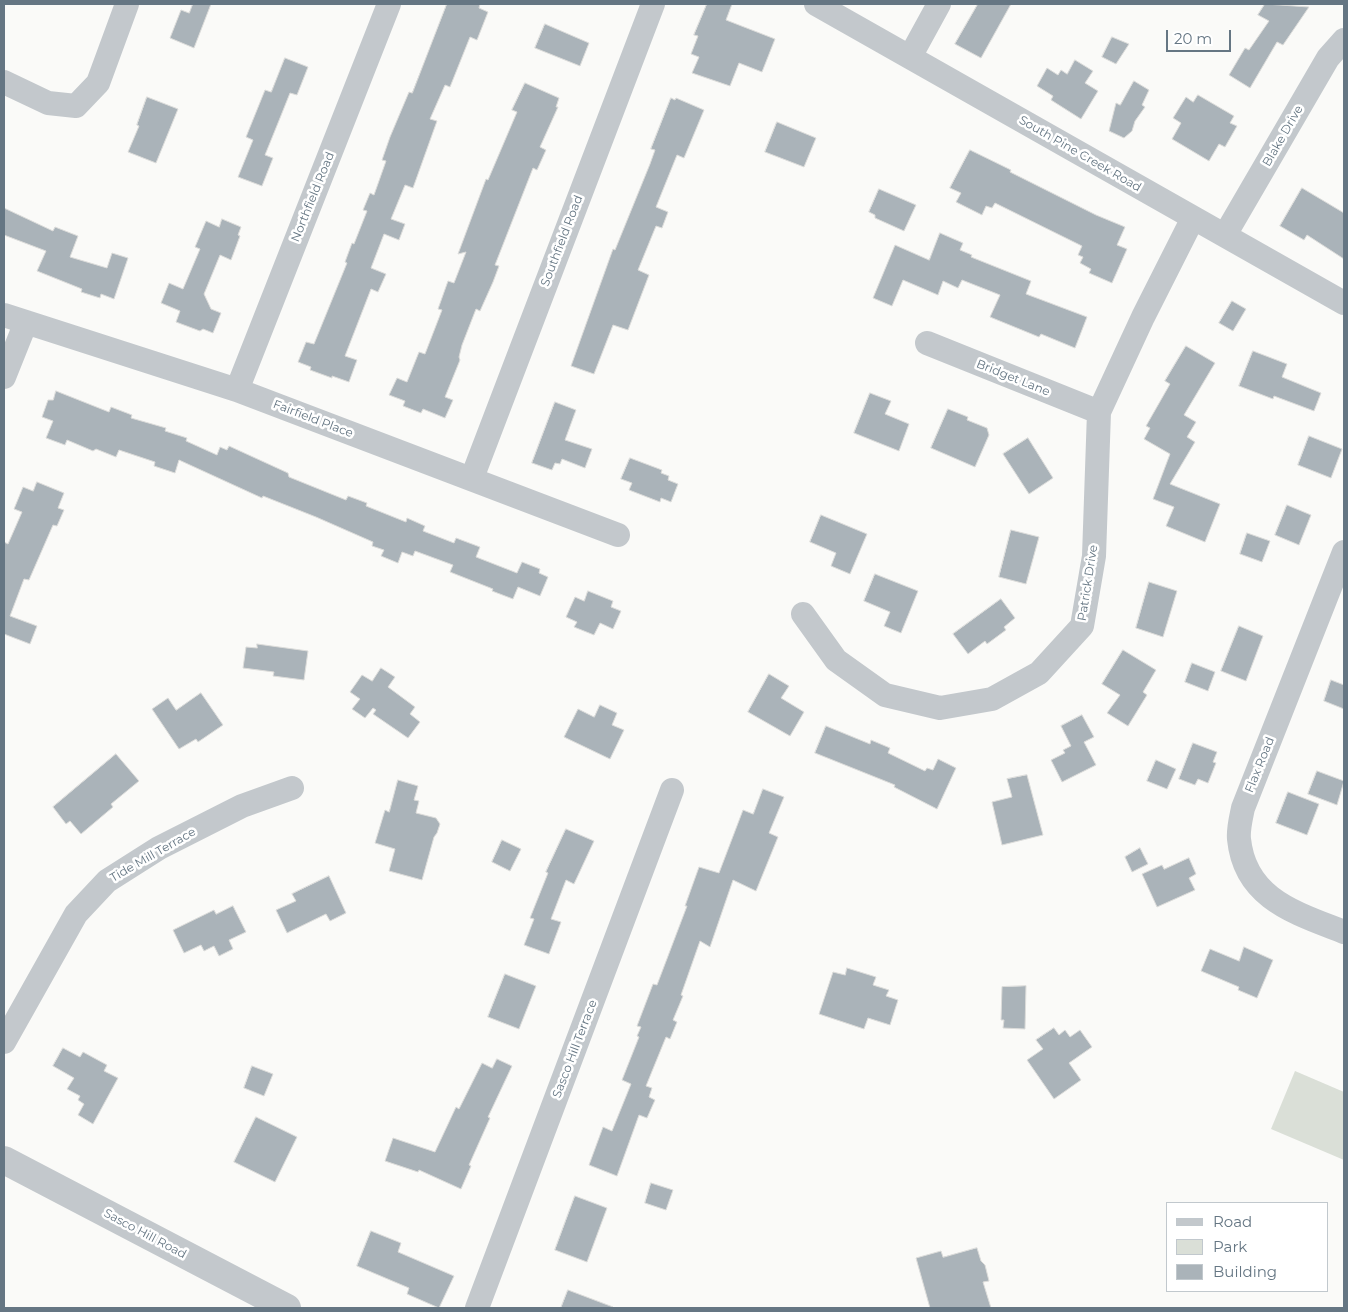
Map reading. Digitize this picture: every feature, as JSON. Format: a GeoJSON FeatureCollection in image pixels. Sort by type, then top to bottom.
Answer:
{"type":"FeatureCollection","features":[{"type":"Feature","properties":{"kind":"street"},"geometry":{"type":"LineString","coordinates":[[4,82],[48,103],[76,106],[98,83],[127,4]]}},
{"type":"Feature","properties":{"kind":"street","name":"Northfield Road"},"geometry":{"type":"LineString","coordinates":[[237,390],[389,4]]}},
{"type":"Feature","properties":{"kind":"street","name":"Southfield Road"},"geometry":{"type":"LineString","coordinates":[[472,478],[653,4]]}},
{"type":"Feature","properties":{"kind":"street","name":"South Pine Creek Road"},"geometry":{"type":"LineString","coordinates":[[816,4],[1344,303]]}},
{"type":"Feature","properties":{"kind":"street"},"geometry":{"type":"LineString","coordinates":[[910,57],[939,4]]}},
{"type":"Feature","properties":{"kind":"street","name":"Blake Drive"},"geometry":{"type":"LineString","coordinates":[[1225,235],[1328,58],[1344,40]]}},
{"type":"Feature","properties":{"kind":"street","name":"Patrick Drive"},"geometry":{"type":"LineString","coordinates":[[803,614],[836,660],[885,695],[940,708],[992,699],[1038,673],[1082,626],[1094,556],[1099,412],[1193,218]]}},
{"type":"Feature","properties":{"kind":"street"},"geometry":{"type":"LineString","coordinates":[[4,377],[15,318]]}},
{"type":"Feature","properties":{"kind":"street","name":"Fairfield Place"},"geometry":{"type":"LineString","coordinates":[[15,318],[237,390],[618,535]]}},
{"type":"Feature","properties":{"kind":"street","name":"Bridget Lane"},"geometry":{"type":"LineString","coordinates":[[927,343],[1099,412]]}},
{"type":"Feature","properties":{"kind":"street","name":"Flax Road"},"geometry":{"type":"LineString","coordinates":[[1344,552],[1243,808],[1238,837],[1243,863],[1262,890],[1291,911],[1344,932]]}},
{"type":"Feature","properties":{"kind":"street","name":"Tide Mill Terrace"},"geometry":{"type":"LineString","coordinates":[[4,1042],[76,914],[106,881],[159,848],[242,806],[292,788]]}},
{"type":"Feature","properties":{"kind":"street","name":"Sasco Hill Terrace"},"geometry":{"type":"LineString","coordinates":[[477,1308],[672,790]]}},
{"type":"Feature","properties":{"kind":"street","name":"Sasco Hill Road"},"geometry":{"type":"LineString","coordinates":[[4,1160],[287,1308]]}},
{"type":"Feature","properties":{"kind":"green space"},"geometry":{"type":"Polygon","coordinates":[[[1295,1071],[1344,1092],[1344,1160],[1271,1129],[1295,1071]]]}},
{"type":"Feature","properties":{"kind":"building"},"geometry":{"type":"Polygon","coordinates":[[[193,4],[211,4],[194,48],[170,38],[181,10],[189,13],[193,4]]]}},
{"type":"Feature","properties":{"kind":"building"},"geometry":{"type":"Polygon","coordinates":[[[447,4],[480,4],[479,8],[488,12],[477,40],[470,37],[450,87],[445,85],[430,119],[437,121],[413,188],[405,185],[391,219],[405,224],[399,240],[384,234],[371,268],[386,274],[378,292],[371,289],[345,356],[357,360],[349,382],[332,376],[332,378],[310,370],[311,367],[298,362],[306,342],[314,344],[347,263],[345,262],[352,243],[354,244],[367,211],[363,210],[370,193],[374,195],[386,161],[382,160],[390,137],[409,92],[412,93],[447,4]]]}},
{"type":"Feature","properties":{"kind":"building"},"geometry":{"type":"Polygon","coordinates":[[[707,4],[732,4],[726,20],[775,39],[762,72],[739,63],[730,86],[692,73],[699,57],[691,54],[698,36],[694,35],[707,4]]]}},
{"type":"Feature","properties":{"kind":"building"},"geometry":{"type":"Polygon","coordinates":[[[978,4],[1011,4],[981,58],[955,44],[978,4]]]}},
{"type":"Feature","properties":{"kind":"building"},"geometry":{"type":"Polygon","coordinates":[[[1265,4],[1309,7],[1283,45],[1277,42],[1250,88],[1229,75],[1245,48],[1249,50],[1269,21],[1258,15],[1265,4]]]}},
{"type":"Feature","properties":{"kind":"building"},"geometry":{"type":"Polygon","coordinates":[[[545,24],[589,43],[580,66],[535,48],[545,24]]]}},
{"type":"Feature","properties":{"kind":"building"},"geometry":{"type":"Polygon","coordinates":[[[1112,37],[1129,44],[1116,64],[1102,57],[1112,37]]]}},
{"type":"Feature","properties":{"kind":"building"},"geometry":{"type":"Polygon","coordinates":[[[285,58],[308,67],[297,95],[290,93],[265,155],[273,158],[262,186],[238,177],[253,140],[246,137],[265,90],[271,92],[285,58]]]}},
{"type":"Feature","properties":{"kind":"building"},"geometry":{"type":"Polygon","coordinates":[[[1075,60],[1093,71],[1085,83],[1098,91],[1081,119],[1051,100],[1053,96],[1037,86],[1047,68],[1058,75],[1061,70],[1067,74],[1075,60]]]}},
{"type":"Feature","properties":{"kind":"building"},"geometry":{"type":"Polygon","coordinates":[[[1134,81],[1149,90],[1142,105],[1145,107],[1135,121],[1132,131],[1124,138],[1109,131],[1116,103],[1120,105],[1134,81]]]}},
{"type":"Feature","properties":{"kind":"building"},"geometry":{"type":"Polygon","coordinates":[[[525,83],[559,98],[556,107],[558,107],[540,147],[546,150],[537,170],[533,168],[495,265],[499,266],[493,282],[480,311],[476,309],[462,345],[460,360],[445,397],[453,400],[445,418],[423,409],[421,413],[403,406],[405,401],[389,395],[397,378],[407,382],[419,352],[425,354],[442,310],[438,309],[448,281],[454,283],[466,252],[458,254],[486,179],[488,180],[517,112],[512,110],[525,83]]]}},
{"type":"Feature","properties":{"kind":"building"},"geometry":{"type":"Polygon","coordinates":[[[1198,95],[1234,116],[1230,123],[1237,126],[1225,147],[1219,144],[1209,161],[1172,139],[1181,123],[1173,118],[1186,97],[1193,102],[1198,95]]]}},
{"type":"Feature","properties":{"kind":"building"},"geometry":{"type":"Polygon","coordinates":[[[147,97],[178,109],[156,163],[128,152],[139,126],[137,125],[147,97]]]}},
{"type":"Feature","properties":{"kind":"building"},"geometry":{"type":"Polygon","coordinates":[[[671,98],[675,100],[676,98],[704,110],[684,158],[677,155],[656,207],[668,212],[662,228],[656,226],[638,270],[649,275],[628,330],[613,325],[594,374],[571,366],[613,249],[615,250],[650,164],[655,150],[651,149],[671,98]]]}},
{"type":"Feature","properties":{"kind":"building"},"geometry":{"type":"Polygon","coordinates":[[[777,122],[816,138],[804,167],[765,152],[777,122]]]}},
{"type":"Feature","properties":{"kind":"building"},"geometry":{"type":"Polygon","coordinates":[[[970,150],[1096,215],[1125,227],[1117,245],[1127,249],[1112,283],[1089,273],[1091,269],[1080,263],[1083,257],[1078,255],[1082,246],[995,203],[992,208],[986,206],[982,215],[956,202],[961,193],[950,188],[970,150]]]}},
{"type":"Feature","properties":{"kind":"building"},"geometry":{"type":"Polygon","coordinates":[[[1302,188],[1344,213],[1344,259],[1307,235],[1304,240],[1280,226],[1302,188]]]}},
{"type":"Feature","properties":{"kind":"building"},"geometry":{"type":"Polygon","coordinates":[[[879,189],[916,205],[904,231],[875,218],[875,215],[869,212],[879,189]]]}},
{"type":"Feature","properties":{"kind":"building"},"geometry":{"type":"Polygon","coordinates":[[[4,208],[53,231],[55,227],[78,236],[70,257],[107,268],[112,253],[128,258],[114,299],[101,294],[100,298],[81,292],[82,289],[37,271],[46,251],[4,235],[4,208]]]}},
{"type":"Feature","properties":{"kind":"building"},"geometry":{"type":"Polygon","coordinates":[[[222,219],[241,227],[238,235],[240,236],[231,260],[220,255],[204,294],[211,309],[221,313],[213,333],[203,329],[200,331],[176,322],[180,311],[161,303],[169,283],[183,289],[200,249],[195,247],[206,221],[219,227],[222,219]]]}},
{"type":"Feature","properties":{"kind":"building"},"geometry":{"type":"Polygon","coordinates":[[[940,233],[963,243],[960,250],[972,255],[971,257],[1031,281],[1026,294],[1087,317],[1075,348],[1041,334],[1039,337],[990,317],[1000,295],[962,280],[958,288],[943,281],[938,295],[903,280],[892,306],[873,298],[895,245],[929,260],[940,233]]]}},
{"type":"Feature","properties":{"kind":"building"},"geometry":{"type":"Polygon","coordinates":[[[1232,301],[1246,309],[1233,331],[1219,323],[1232,301]]]}},
{"type":"Feature","properties":{"kind":"building"},"geometry":{"type":"Polygon","coordinates":[[[1186,346],[1215,363],[1184,415],[1196,422],[1187,437],[1195,442],[1170,484],[1220,504],[1205,542],[1166,526],[1174,507],[1153,499],[1170,454],[1144,439],[1150,428],[1146,426],[1170,384],[1165,381],[1186,346]]]}},
{"type":"Feature","properties":{"kind":"building"},"geometry":{"type":"Polygon","coordinates":[[[1253,351],[1287,364],[1282,377],[1321,393],[1314,411],[1274,396],[1273,399],[1239,386],[1253,351]]]}},
{"type":"Feature","properties":{"kind":"building"},"geometry":{"type":"Polygon","coordinates":[[[56,391],[109,412],[111,407],[132,415],[131,418],[166,428],[165,431],[187,438],[186,441],[217,455],[220,447],[227,450],[229,446],[288,473],[289,477],[346,500],[348,496],[367,503],[366,506],[406,522],[407,518],[425,526],[423,531],[454,543],[456,538],[480,547],[476,557],[517,573],[522,562],[540,569],[539,573],[548,577],[540,596],[518,587],[513,599],[450,572],[453,565],[415,551],[413,556],[402,552],[398,563],[381,556],[384,550],[372,546],[373,542],[316,517],[263,496],[262,498],[179,460],[175,473],[154,466],[155,462],[119,450],[116,457],[96,449],[93,451],[67,440],[65,445],[46,438],[53,421],[42,417],[48,400],[53,400],[56,391]]]}},
{"type":"Feature","properties":{"kind":"building"},"geometry":{"type":"Polygon","coordinates":[[[870,393],[891,401],[885,414],[909,424],[899,451],[854,433],[870,393]]]}},
{"type":"Feature","properties":{"kind":"building"},"geometry":{"type":"Polygon","coordinates":[[[555,402],[576,410],[565,440],[592,449],[585,468],[562,459],[560,464],[555,463],[552,470],[532,463],[555,402]]]}},
{"type":"Feature","properties":{"kind":"building"},"geometry":{"type":"Polygon","coordinates":[[[948,409],[968,417],[967,420],[987,428],[989,435],[975,467],[931,448],[948,409]]]}},
{"type":"Feature","properties":{"kind":"building"},"geometry":{"type":"Polygon","coordinates":[[[1309,436],[1342,449],[1331,478],[1298,465],[1309,436]]]}},
{"type":"Feature","properties":{"kind":"building"},"geometry":{"type":"Polygon","coordinates":[[[1028,438],[1053,478],[1029,494],[1003,454],[1028,438]]]}},
{"type":"Feature","properties":{"kind":"building"},"geometry":{"type":"Polygon","coordinates":[[[630,458],[662,470],[661,473],[669,476],[668,480],[678,484],[671,502],[661,498],[660,502],[629,490],[632,483],[621,479],[630,458]]]}},
{"type":"Feature","properties":{"kind":"building"},"geometry":{"type":"Polygon","coordinates":[[[37,482],[64,493],[58,508],[64,510],[57,526],[53,525],[29,580],[24,579],[10,616],[37,626],[30,644],[4,634],[4,542],[8,544],[22,512],[14,509],[23,487],[33,491],[37,482]]]}},
{"type":"Feature","properties":{"kind":"building"},"geometry":{"type":"Polygon","coordinates":[[[1287,505],[1311,515],[1299,545],[1275,535],[1287,505]]]}},
{"type":"Feature","properties":{"kind":"building"},"geometry":{"type":"Polygon","coordinates":[[[821,515],[867,534],[850,574],[831,566],[836,553],[810,542],[821,515]]]}},
{"type":"Feature","properties":{"kind":"building"},"geometry":{"type":"Polygon","coordinates":[[[1011,530],[1039,537],[1026,584],[999,577],[1011,530]]]}},
{"type":"Feature","properties":{"kind":"building"},"geometry":{"type":"Polygon","coordinates":[[[1247,533],[1270,541],[1262,562],[1240,554],[1247,533]]]}},
{"type":"Feature","properties":{"kind":"building"},"geometry":{"type":"Polygon","coordinates":[[[875,574],[918,591],[901,633],[884,626],[890,612],[864,601],[875,574]]]}},
{"type":"Feature","properties":{"kind":"building"},"geometry":{"type":"Polygon","coordinates":[[[1149,582],[1177,591],[1163,637],[1136,628],[1149,582]]]}},
{"type":"Feature","properties":{"kind":"building"},"geometry":{"type":"Polygon","coordinates":[[[588,591],[613,601],[611,607],[621,611],[613,629],[600,623],[594,635],[574,627],[577,622],[566,617],[575,597],[584,601],[588,591]]]}},
{"type":"Feature","properties":{"kind":"building"},"geometry":{"type":"Polygon","coordinates":[[[1001,599],[1015,618],[1004,627],[1006,630],[987,644],[985,641],[968,654],[953,634],[1001,599]]]}},
{"type":"Feature","properties":{"kind":"building"},"geometry":{"type":"Polygon","coordinates":[[[1239,626],[1263,636],[1246,681],[1221,671],[1239,626]]]}},
{"type":"Feature","properties":{"kind":"building"},"geometry":{"type":"Polygon","coordinates":[[[257,644],[308,651],[304,680],[273,676],[274,672],[243,668],[246,647],[257,648],[257,644]]]}},
{"type":"Feature","properties":{"kind":"building"},"geometry":{"type":"Polygon","coordinates":[[[1123,650],[1156,670],[1143,692],[1147,695],[1128,726],[1107,713],[1120,695],[1102,684],[1123,650]]]}},
{"type":"Feature","properties":{"kind":"building"},"geometry":{"type":"Polygon","coordinates":[[[1192,663],[1215,672],[1208,691],[1185,682],[1192,663]]]}},
{"type":"Feature","properties":{"kind":"building"},"geometry":{"type":"Polygon","coordinates":[[[381,668],[395,677],[388,687],[415,707],[410,714],[420,722],[408,738],[373,714],[376,710],[373,708],[365,718],[352,709],[360,699],[350,692],[362,675],[372,681],[381,668]]]}},
{"type":"Feature","properties":{"kind":"building"},"geometry":{"type":"Polygon","coordinates":[[[769,674],[789,686],[781,698],[804,712],[790,736],[748,712],[769,674]]]}},
{"type":"Feature","properties":{"kind":"building"},"geometry":{"type":"Polygon","coordinates":[[[1331,680],[1344,685],[1344,709],[1324,701],[1331,680]]]}},
{"type":"Feature","properties":{"kind":"building"},"geometry":{"type":"Polygon","coordinates":[[[201,693],[223,725],[198,742],[196,739],[179,749],[152,709],[168,698],[176,710],[201,693]]]}},
{"type":"Feature","properties":{"kind":"building"},"geometry":{"type":"Polygon","coordinates":[[[600,705],[617,713],[612,725],[624,730],[610,759],[564,737],[578,709],[594,717],[600,705]]]}},
{"type":"Feature","properties":{"kind":"building"},"geometry":{"type":"Polygon","coordinates":[[[1082,715],[1094,737],[1084,742],[1096,765],[1062,782],[1051,760],[1065,753],[1063,750],[1071,746],[1061,726],[1082,715]]]}},
{"type":"Feature","properties":{"kind":"building"},"geometry":{"type":"Polygon","coordinates":[[[826,726],[870,744],[871,740],[890,748],[888,753],[925,771],[927,768],[933,770],[938,759],[956,768],[937,809],[894,787],[895,785],[815,753],[826,726]]]}},
{"type":"Feature","properties":{"kind":"building"},"geometry":{"type":"Polygon","coordinates":[[[1193,743],[1217,752],[1213,762],[1216,763],[1208,783],[1198,779],[1195,785],[1179,779],[1193,743]]]}},
{"type":"Feature","properties":{"kind":"building"},"geometry":{"type":"Polygon","coordinates":[[[116,754],[139,781],[111,804],[113,807],[81,834],[70,821],[66,824],[53,807],[116,754]]]}},
{"type":"Feature","properties":{"kind":"building"},"geometry":{"type":"Polygon","coordinates":[[[1156,760],[1176,769],[1167,789],[1147,781],[1156,760]]]}},
{"type":"Feature","properties":{"kind":"building"},"geometry":{"type":"Polygon","coordinates":[[[1317,771],[1344,781],[1337,805],[1308,794],[1317,771]]]}},
{"type":"Feature","properties":{"kind":"building"},"geometry":{"type":"Polygon","coordinates":[[[1027,775],[1043,835],[1002,845],[992,802],[1012,797],[1007,779],[1027,775]]]}},
{"type":"Feature","properties":{"kind":"building"},"geometry":{"type":"Polygon","coordinates":[[[398,780],[418,786],[414,800],[419,801],[416,813],[436,818],[440,824],[434,837],[422,880],[389,871],[395,849],[375,843],[385,810],[389,812],[398,780]]]}},
{"type":"Feature","properties":{"kind":"building"},"geometry":{"type":"Polygon","coordinates":[[[763,789],[784,797],[769,833],[778,837],[756,891],[733,880],[710,947],[700,941],[681,995],[683,996],[673,1020],[677,1022],[670,1039],[666,1037],[646,1086],[652,1088],[649,1097],[655,1100],[647,1118],[639,1115],[617,1176],[589,1165],[603,1127],[612,1131],[631,1084],[622,1080],[639,1037],[637,1036],[641,1027],[637,1026],[653,984],[657,985],[687,906],[685,906],[699,867],[719,873],[743,810],[753,814],[763,789]]]}},
{"type":"Feature","properties":{"kind":"building"},"geometry":{"type":"Polygon","coordinates":[[[1288,792],[1319,804],[1307,835],[1276,823],[1288,792]]]}},
{"type":"Feature","properties":{"kind":"building"},"geometry":{"type":"Polygon","coordinates":[[[566,829],[594,841],[574,884],[566,880],[551,919],[561,922],[549,954],[524,945],[534,919],[530,918],[548,873],[546,872],[566,829]]]}},
{"type":"Feature","properties":{"kind":"building"},"geometry":{"type":"Polygon","coordinates":[[[502,840],[521,849],[510,871],[492,862],[502,840]]]}},
{"type":"Feature","properties":{"kind":"building"},"geometry":{"type":"Polygon","coordinates":[[[1140,848],[1148,864],[1132,872],[1125,857],[1140,848]]]}},
{"type":"Feature","properties":{"kind":"building"},"geometry":{"type":"Polygon","coordinates":[[[1189,858],[1196,874],[1189,878],[1195,890],[1157,907],[1142,874],[1162,865],[1164,869],[1189,858]]]}},
{"type":"Feature","properties":{"kind":"building"},"geometry":{"type":"Polygon","coordinates":[[[329,876],[346,913],[330,921],[326,914],[287,933],[276,910],[296,901],[292,894],[329,876]]]}},
{"type":"Feature","properties":{"kind":"building"},"geometry":{"type":"Polygon","coordinates":[[[233,906],[246,932],[229,940],[233,949],[219,956],[214,946],[204,951],[201,945],[184,953],[173,930],[214,910],[216,914],[233,906]]]}},
{"type":"Feature","properties":{"kind":"building"},"geometry":{"type":"Polygon","coordinates":[[[1244,947],[1273,960],[1257,998],[1238,990],[1239,987],[1201,971],[1210,949],[1239,961],[1244,947]]]}},
{"type":"Feature","properties":{"kind":"building"},"geometry":{"type":"Polygon","coordinates":[[[847,968],[876,977],[873,985],[889,990],[886,996],[898,1000],[890,1025],[868,1018],[864,1029],[819,1014],[833,972],[845,975],[847,968]]]}},
{"type":"Feature","properties":{"kind":"building"},"geometry":{"type":"Polygon","coordinates":[[[505,974],[536,986],[519,1029],[488,1017],[505,974]]]}},
{"type":"Feature","properties":{"kind":"building"},"geometry":{"type":"Polygon","coordinates":[[[1026,986],[1025,1029],[1003,1028],[1004,1020],[1001,1020],[1002,987],[1026,986]]]}},
{"type":"Feature","properties":{"kind":"building"},"geometry":{"type":"Polygon","coordinates":[[[1054,1028],[1059,1035],[1065,1030],[1070,1037],[1080,1030],[1092,1047],[1069,1063],[1081,1080],[1054,1099],[1027,1060],[1043,1049],[1036,1040],[1054,1028]]]}},
{"type":"Feature","properties":{"kind":"building"},"geometry":{"type":"Polygon","coordinates":[[[63,1048],[80,1057],[83,1052],[107,1065],[104,1071],[118,1078],[93,1124],[78,1115],[84,1104],[78,1100],[80,1096],[67,1089],[74,1078],[53,1066],[63,1048]]]}},
{"type":"Feature","properties":{"kind":"building"},"geometry":{"type":"Polygon","coordinates":[[[497,1059],[512,1066],[488,1117],[490,1118],[469,1165],[471,1166],[461,1189],[419,1170],[418,1172],[385,1161],[393,1138],[435,1152],[456,1107],[459,1109],[482,1063],[492,1068],[497,1059]]]}},
{"type":"Feature","properties":{"kind":"building"},"geometry":{"type":"Polygon","coordinates":[[[252,1066],[273,1074],[264,1096],[244,1088],[252,1066]]]}},
{"type":"Feature","properties":{"kind":"building"},"geometry":{"type":"Polygon","coordinates":[[[256,1117],[297,1137],[275,1182],[234,1162],[256,1117]]]}},
{"type":"Feature","properties":{"kind":"building"},"geometry":{"type":"Polygon","coordinates":[[[651,1183],[673,1190],[666,1210],[645,1203],[651,1183]]]}},
{"type":"Feature","properties":{"kind":"building"},"geometry":{"type":"Polygon","coordinates":[[[575,1196],[607,1208],[587,1262],[555,1250],[575,1196]]]}},
{"type":"Feature","properties":{"kind":"building"},"geometry":{"type":"Polygon","coordinates":[[[371,1231],[401,1243],[398,1252],[454,1276],[439,1308],[407,1294],[409,1288],[357,1266],[371,1231]]]}},
{"type":"Feature","properties":{"kind":"building"},"geometry":{"type":"Polygon","coordinates":[[[977,1248],[981,1261],[985,1265],[989,1281],[983,1282],[991,1308],[930,1308],[916,1258],[941,1251],[943,1257],[977,1248]]]}},
{"type":"Feature","properties":{"kind":"building"},"geometry":{"type":"Polygon","coordinates":[[[568,1290],[613,1307],[561,1308],[568,1290]]]}}]}
